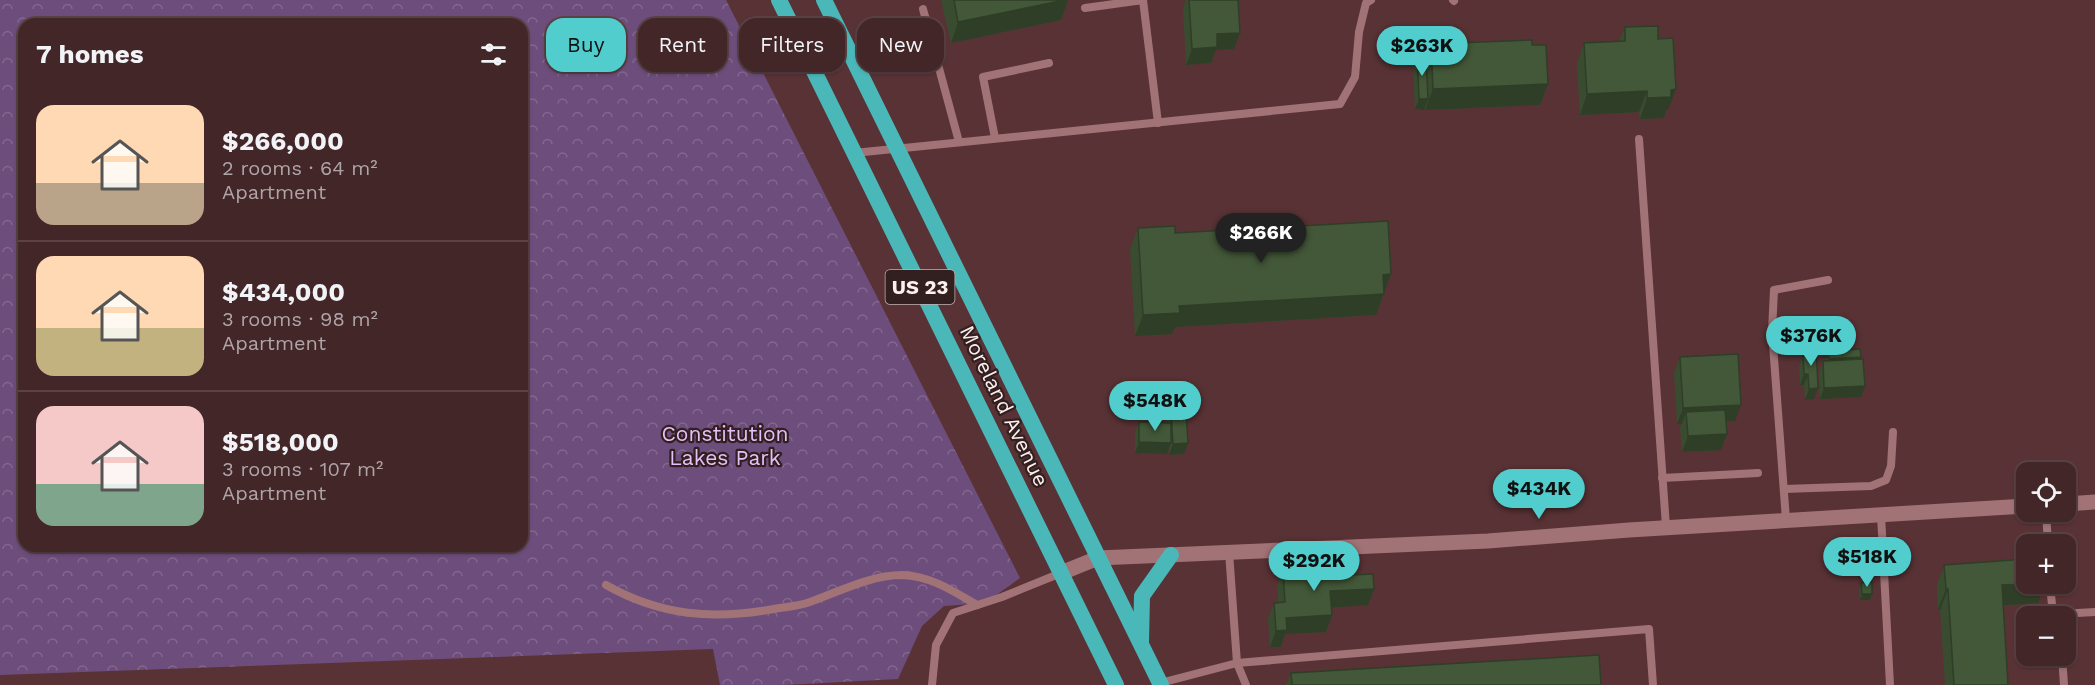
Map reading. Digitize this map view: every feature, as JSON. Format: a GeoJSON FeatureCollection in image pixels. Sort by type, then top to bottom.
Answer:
{"type":"FeatureCollection","features":[{"type":"Feature","properties":{"kind":"highway","name":"Moreland Avenue"},"geometry":{"type":"LineString","coordinates":[[779,0],[1061,573]]}},
{"type":"Feature","properties":{"kind":"highway","name":"Moreland Avenue"},"geometry":{"type":"LineString","coordinates":[[824,0],[1098,558]]}},
{"type":"Feature","properties":{"kind":"highway"},"geometry":{"type":"LineString","coordinates":[[1141,646],[1142,596],[1171,555]]}},
{"type":"Feature","properties":{"kind":"highway","name":"US 23"},"geometry":{"type":"LineString","coordinates":[[1098,558],[1160,684]]}},
{"type":"Feature","properties":{"kind":"highway","name":"US 23"},"geometry":{"type":"LineString","coordinates":[[1061,573],[1116,685]]}},
{"type":"Feature","properties":{"kind":"street"},"geometry":{"type":"LineString","coordinates":[[2076,503],[2095,502]]}},
{"type":"Feature","properties":{"kind":"street"},"geometry":{"type":"LineString","coordinates":[[1061,573],[1098,558],[1488,541],[1666,527],[2016,507]]}},
{"type":"Feature","properties":{"kind":"lane"},"geometry":{"type":"LineString","coordinates":[[1085,8],[1143,0],[1158,123]]}},
{"type":"Feature","properties":{"kind":"lane"},"geometry":{"type":"LineString","coordinates":[[854,153],[1340,104],[1355,77],[1359,32],[1366,3],[1371,0]]}},
{"type":"Feature","properties":{"kind":"lane"},"geometry":{"type":"LineString","coordinates":[[923,9],[959,142]]}},
{"type":"Feature","properties":{"kind":"lane"},"geometry":{"type":"LineString","coordinates":[[995,138],[983,76],[1049,63]]}},
{"type":"Feature","properties":{"kind":"lane"},"geometry":{"type":"LineString","coordinates":[[1638,139],[1666,527]]}},
{"type":"Feature","properties":{"kind":"lane"},"geometry":{"type":"LineString","coordinates":[[1786,520],[1772,331],[1774,290],[1828,279]]}},
{"type":"Feature","properties":{"kind":"lane"},"geometry":{"type":"LineString","coordinates":[[1784,489],[1871,486],[1886,480],[1891,466],[1893,432]]}},
{"type":"Feature","properties":{"kind":"lane"},"geometry":{"type":"LineString","coordinates":[[1662,478],[1758,473]]}},
{"type":"Feature","properties":{"kind":"lane"},"geometry":{"type":"LineString","coordinates":[[1881,514],[1890,685]]}},
{"type":"Feature","properties":{"kind":"lane"},"geometry":{"type":"LineString","coordinates":[[1229,552],[1237,663],[1246,685]]}},
{"type":"Feature","properties":{"kind":"lane"},"geometry":{"type":"LineString","coordinates":[[932,685],[936,645],[953,613],[1061,573]]}},
{"type":"Feature","properties":{"kind":"lane"},"geometry":{"type":"LineString","coordinates":[[606,585],[655,607],[702,615],[759,612],[807,603],[854,584],[901,575],[931,579],[977,605]]}},
{"type":"Feature","properties":{"kind":"lane"},"geometry":{"type":"LineString","coordinates":[[2076,614],[2095,612]]}},
{"type":"Feature","properties":{"kind":"lane"},"geometry":{"type":"LineString","coordinates":[[1160,684],[1237,663],[1649,629],[1653,685]]}},
{"type":"Feature","properties":{"kind":"lane"},"geometry":{"type":"LineString","coordinates":[[2063,666],[2064,685]]}},
{"type":"Feature","properties":{"kind":"green space","name":"Constitution Lakes Park"},"geometry":{"type":"Polygon","coordinates":[[[0,0],[726,0],[739,26],[739,72],[763,72],[1020,578],[985,603],[944,606],[922,626],[898,679],[785,685],[720,685],[713,649],[0,675],[0,0]]]}},
{"type":"Feature","properties":{"kind":"building"},"geometry":{"type":"Polygon","coordinates":[[[954,0],[1065,0],[958,22],[954,0]]]}},
{"type":"Feature","properties":{"kind":"building"},"geometry":{"type":"Polygon","coordinates":[[[1189,0],[1238,0],[1240,33],[1217,34],[1217,47],[1192,49],[1189,0]]]}},
{"type":"Feature","properties":{"kind":"building"},"geometry":{"type":"Polygon","coordinates":[[[1658,26],[1658,39],[1673,38],[1676,89],[1671,90],[1671,97],[1647,98],[1647,91],[1587,94],[1584,43],[1625,41],[1625,27],[1658,26]]]}},
{"type":"Feature","properties":{"kind":"building"},"geometry":{"type":"Polygon","coordinates":[[[1532,40],[1532,45],[1546,45],[1548,84],[1433,89],[1431,44],[1532,40]]]}},
{"type":"Feature","properties":{"kind":"building"},"geometry":{"type":"Polygon","coordinates":[[[1417,55],[1426,55],[1428,99],[1419,99],[1417,55]]]}},
{"type":"Feature","properties":{"kind":"building"},"geometry":{"type":"Polygon","coordinates":[[[1388,221],[1391,274],[1383,275],[1384,294],[1179,306],[1180,313],[1143,315],[1138,228],[1175,226],[1175,233],[1388,221]]]}},
{"type":"Feature","properties":{"kind":"building"},"geometry":{"type":"Polygon","coordinates":[[[1828,344],[1831,344],[1831,351],[1860,349],[1861,357],[1829,359],[1829,353],[1824,353],[1824,349],[1828,349],[1828,344]]]}},
{"type":"Feature","properties":{"kind":"building"},"geometry":{"type":"Polygon","coordinates":[[[1816,345],[1818,388],[1809,389],[1808,374],[1804,374],[1803,355],[1807,355],[1807,346],[1816,345]]]}},
{"type":"Feature","properties":{"kind":"building"},"geometry":{"type":"Polygon","coordinates":[[[1738,354],[1741,405],[1683,408],[1680,357],[1738,354]]]}},
{"type":"Feature","properties":{"kind":"building"},"geometry":{"type":"Polygon","coordinates":[[[1863,359],[1865,386],[1824,388],[1823,361],[1863,359]]]}},
{"type":"Feature","properties":{"kind":"building"},"geometry":{"type":"Polygon","coordinates":[[[1185,396],[1188,443],[1173,444],[1170,397],[1185,396]]]}},
{"type":"Feature","properties":{"kind":"building"},"geometry":{"type":"Polygon","coordinates":[[[1725,410],[1727,434],[1688,436],[1686,412],[1725,410]]]}},
{"type":"Feature","properties":{"kind":"building"},"geometry":{"type":"Polygon","coordinates":[[[1139,422],[1171,423],[1171,443],[1139,442],[1139,422]]]}},
{"type":"Feature","properties":{"kind":"building"},"geometry":{"type":"Polygon","coordinates":[[[2016,560],[2016,584],[2002,585],[2008,685],[1954,685],[1948,589],[1946,589],[1944,565],[2016,560]]]}},
{"type":"Feature","properties":{"kind":"building"},"geometry":{"type":"Polygon","coordinates":[[[1329,564],[1330,576],[1373,574],[1374,589],[1330,591],[1332,615],[1286,618],[1287,630],[1276,631],[1274,603],[1285,602],[1283,568],[1329,564]]]}},
{"type":"Feature","properties":{"kind":"building"},"geometry":{"type":"Polygon","coordinates":[[[1348,565],[1349,575],[1330,576],[1329,567],[1348,565]]]}},
{"type":"Feature","properties":{"kind":"building"},"geometry":{"type":"Polygon","coordinates":[[[1872,582],[1872,594],[1862,594],[1861,583],[1872,582]]]}},
{"type":"Feature","properties":{"kind":"building"},"geometry":{"type":"Polygon","coordinates":[[[1599,655],[1601,685],[1292,685],[1291,673],[1599,655]]]}}]}
